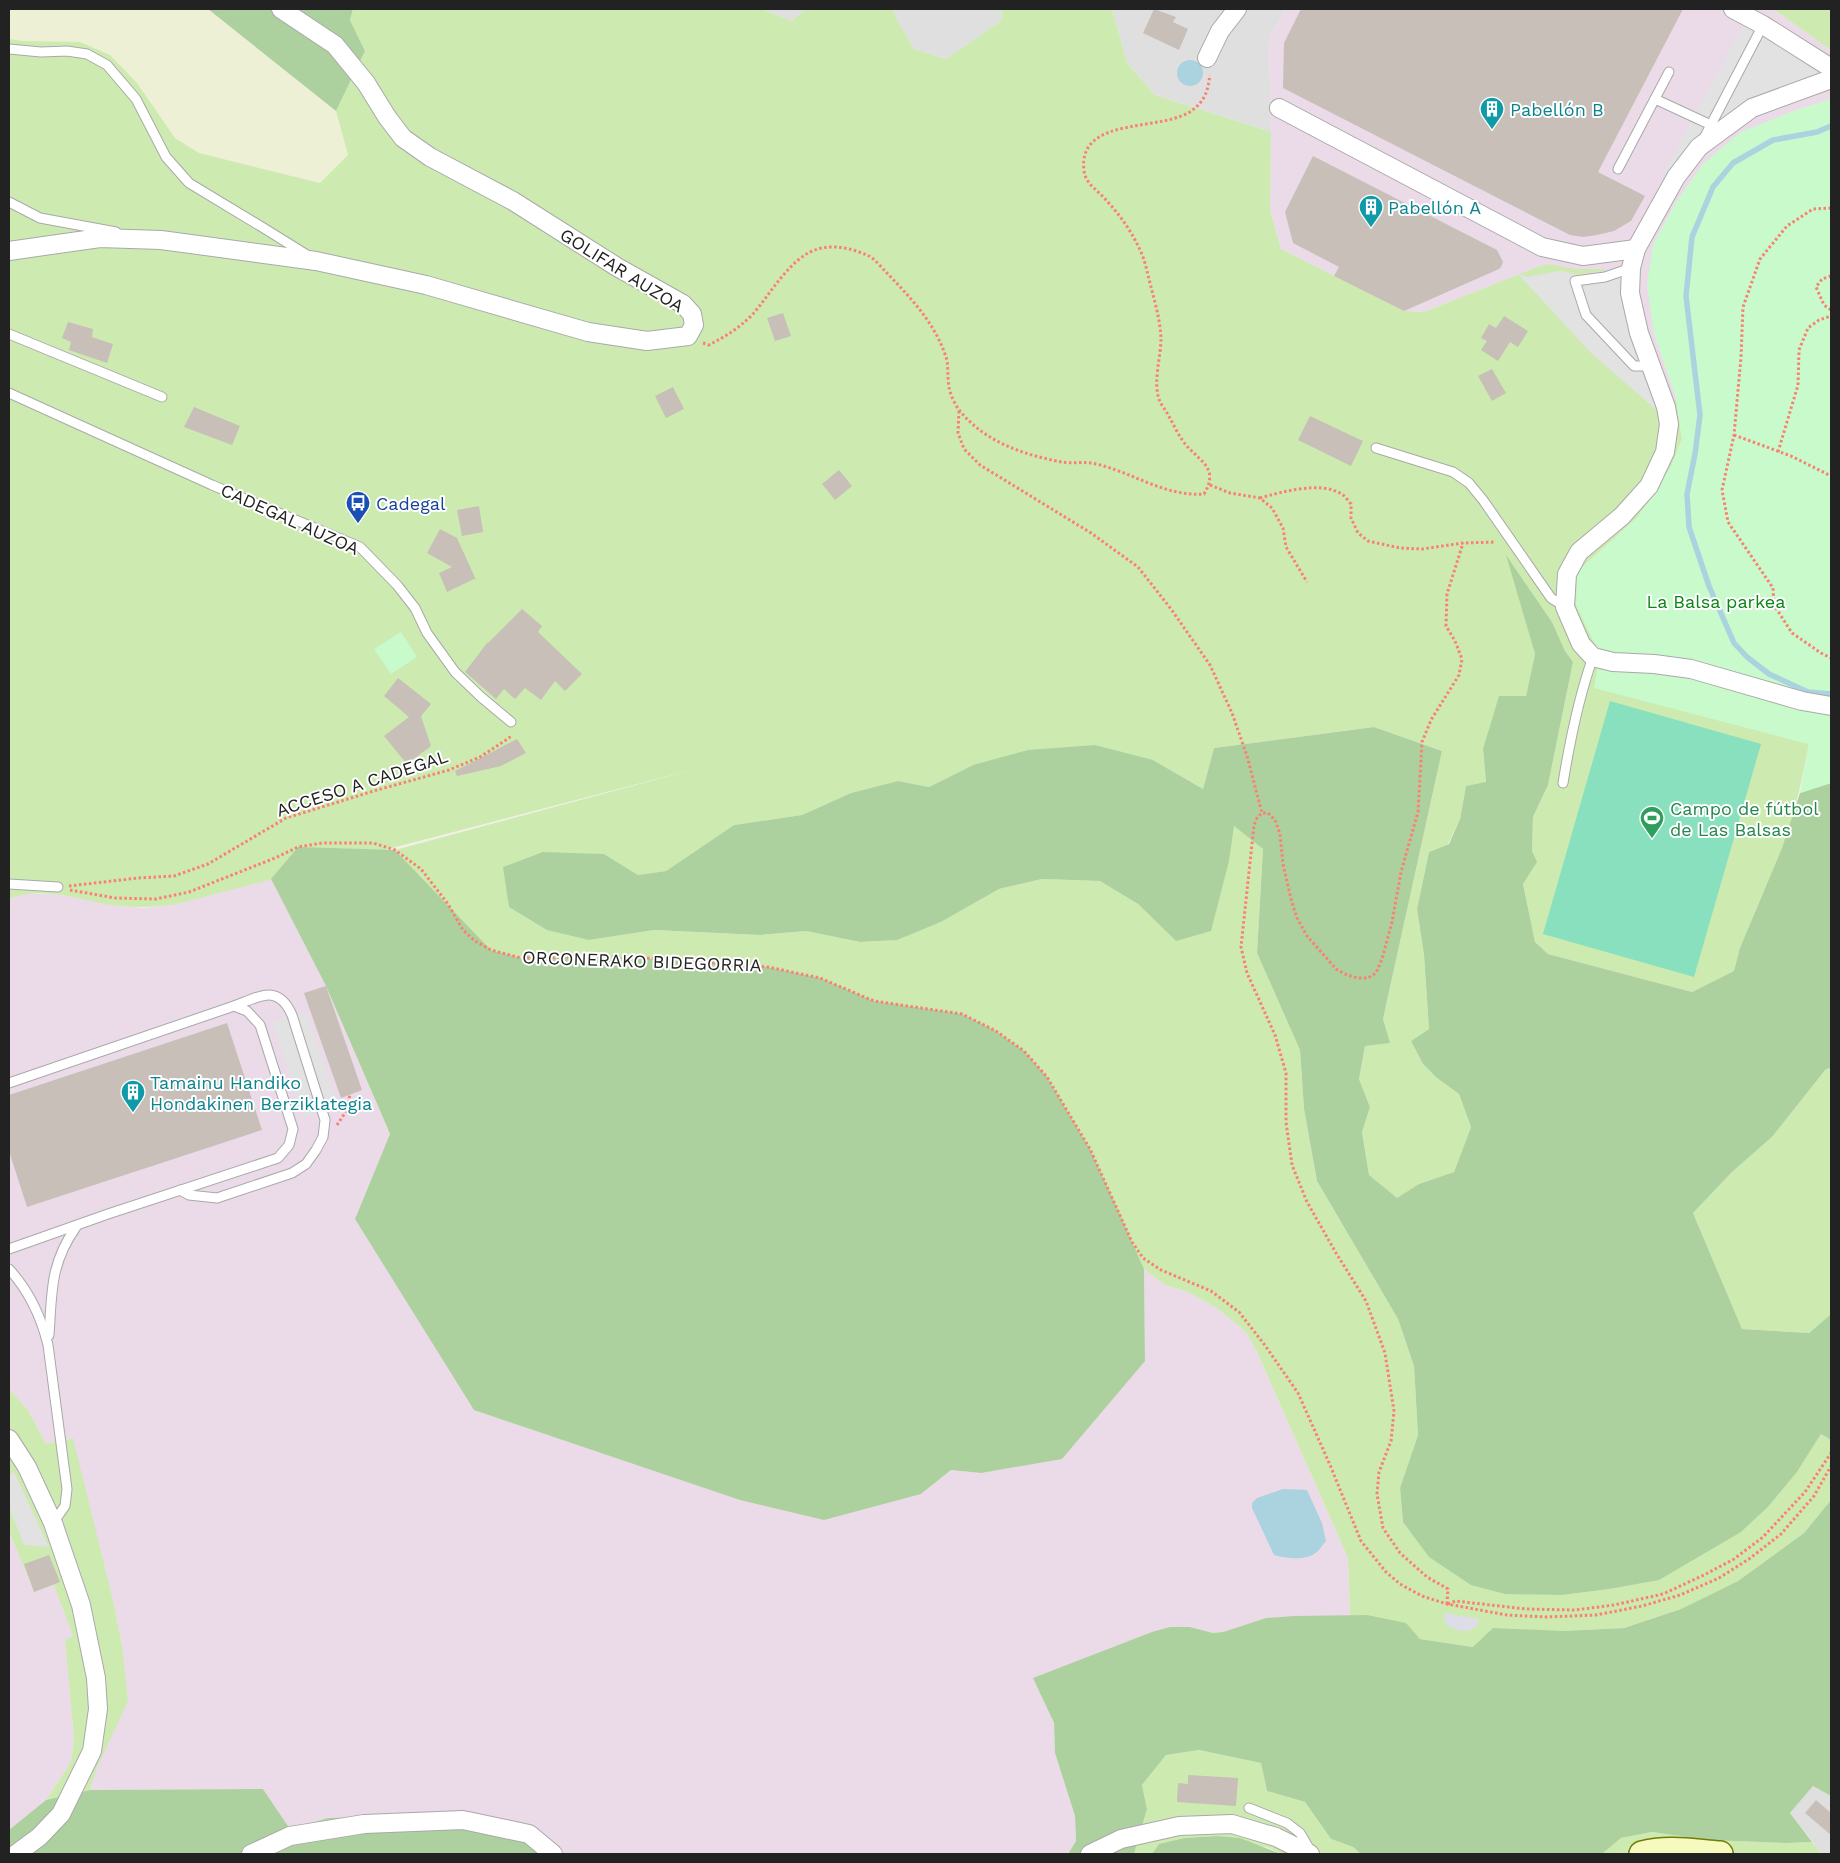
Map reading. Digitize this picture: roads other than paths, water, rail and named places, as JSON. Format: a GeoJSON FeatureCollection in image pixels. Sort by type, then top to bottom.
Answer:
{"type":"FeatureCollection","features":[{"type":"Feature","properties":{"kind":"street","name":"GOLIFAR AUZOA"},"geometry":{"type":"LineString","coordinates":[[160,240],[316,261],[426,285],[588,332],[647,341],[688,336],[694,325],[692,314],[683,304],[617,267],[513,201],[430,157],[403,138],[387,117],[366,83],[335,46],[281,9]]}},
{"type":"Feature","properties":{"kind":"street"},"geometry":{"type":"LineString","coordinates":[[1207,58],[1220,31],[1237,9]]}},
{"type":"Feature","properties":{"kind":"street"},"geometry":{"type":"LineString","coordinates":[[1733,9],[1763,25],[1831,68]]}},
{"type":"Feature","properties":{"kind":"street"},"geometry":{"type":"LineString","coordinates":[[1831,79],[1752,108],[1699,147],[1676,177],[1636,249],[1631,268],[1630,293],[1639,333],[1666,406],[1669,424],[1665,452],[1649,486],[1622,516],[1579,552],[1567,574],[1564,607],[1581,644],[1592,657],[1613,662],[1654,664],[1691,669],[1802,701],[1831,706]]}},
{"type":"Feature","properties":{"kind":"street"},"geometry":{"type":"LineString","coordinates":[[1279,108],[1542,247],[1583,256],[1636,249]]}},
{"type":"Feature","properties":{"kind":"street"},"geometry":{"type":"LineString","coordinates":[[9,251],[100,238],[160,240]]}},
{"type":"Feature","properties":{"kind":"street"},"geometry":{"type":"LineString","coordinates":[[9,1439],[27,1467],[53,1523],[81,1605],[96,1678],[98,1709],[92,1751],[61,1814],[39,1837],[16,1854]]}},
{"type":"Feature","properties":{"kind":"street"},"geometry":{"type":"LineString","coordinates":[[251,1854],[290,1836],[364,1824],[463,1820],[529,1834],[554,1854]]}},
{"type":"Feature","properties":{"kind":"street"},"geometry":{"type":"LineString","coordinates":[[1090,1854],[1121,1839],[1179,1826],[1232,1824],[1276,1837],[1311,1854]]}},
{"type":"Feature","properties":{"kind":"street"},"geometry":{"type":"LineString","coordinates":[[1642,1854],[1652,1851],[1674,1850],[1720,1854]]}},
{"type":"Feature","properties":{"kind":"lane"},"geometry":{"type":"LineString","coordinates":[[1699,147],[1763,25]]}},
{"type":"Feature","properties":{"kind":"lane"},"geometry":{"type":"LineString","coordinates":[[9,49],[41,52],[66,51],[88,54],[106,65],[136,99],[166,157],[189,183],[262,226],[316,261]]}},
{"type":"Feature","properties":{"kind":"lane"},"geometry":{"type":"LineString","coordinates":[[1618,169],[1669,72]]}},
{"type":"Feature","properties":{"kind":"lane"},"geometry":{"type":"LineString","coordinates":[[1655,99],[1711,124]]}},
{"type":"Feature","properties":{"kind":"lane"},"geometry":{"type":"LineString","coordinates":[[9,202],[40,218],[160,240]]}},
{"type":"Feature","properties":{"kind":"lane"},"geometry":{"type":"LineString","coordinates":[[1631,268],[1605,277],[1575,281],[1586,315],[1634,366],[1650,366]]}},
{"type":"Feature","properties":{"kind":"lane"},"geometry":{"type":"LineString","coordinates":[[9,334],[162,397]]}},
{"type":"Feature","properties":{"kind":"lane","name":"CADEGAL AUZOA"},"geometry":{"type":"LineString","coordinates":[[9,393],[212,485],[360,547],[397,585],[415,608],[427,633],[456,672],[481,697],[511,722]]}},
{"type":"Feature","properties":{"kind":"lane"},"geometry":{"type":"LineString","coordinates":[[1376,448],[1453,472],[1469,483],[1551,598],[1564,607]]}},
{"type":"Feature","properties":{"kind":"lane"},"geometry":{"type":"LineString","coordinates":[[1563,784],[1569,743],[1581,690],[1592,657]]}},
{"type":"Feature","properties":{"kind":"lane"},"geometry":{"type":"LineString","coordinates":[[9,884],[58,887]]}},
{"type":"Feature","properties":{"kind":"lane"},"geometry":{"type":"LineString","coordinates":[[9,1083],[265,994],[276,996],[286,1002],[292,1015],[325,1120],[323,1137],[316,1150],[306,1164],[292,1173],[217,1198],[189,1195],[180,1190]]}},
{"type":"Feature","properties":{"kind":"lane"},"geometry":{"type":"LineString","coordinates":[[9,1249],[278,1158],[289,1146],[293,1129],[286,1102],[260,1025],[247,1012],[234,1006]]}},
{"type":"Feature","properties":{"kind":"lane"},"geometry":{"type":"LineString","coordinates":[[48,1346],[53,1280],[58,1258],[77,1226]]}},
{"type":"Feature","properties":{"kind":"lane"},"geometry":{"type":"LineString","coordinates":[[9,1269],[32,1299],[43,1323],[48,1346],[68,1488],[65,1506],[53,1523]]}},
{"type":"Feature","properties":{"kind":"lane"},"geometry":{"type":"LineString","coordinates":[[1249,1808],[1288,1823],[1300,1833],[1311,1854]]}},
{"type":"Feature","properties":{"kind":"water"},"geometry":{"type":"Polygon","coordinates":[[[1190,60],[1199,64],[1203,73],[1199,82],[1190,86],[1181,82],[1177,73],[1181,64],[1190,60]]]}},
{"type":"Feature","properties":{"kind":"water"},"geometry":{"type":"Polygon","coordinates":[[[1283,1489],[1307,1490],[1322,1523],[1326,1541],[1314,1554],[1303,1558],[1274,1555],[1252,1508],[1252,1503],[1257,1498],[1283,1489]]]}},
{"type":"Feature","properties":{"kind":"waterway"},"geometry":{"type":"LineString","coordinates":[[1831,126],[1817,132],[1773,140],[1733,163],[1713,187],[1692,237],[1686,296],[1700,415],[1687,494],[1689,527],[1709,586],[1734,643],[1747,657],[1769,674],[1808,692],[1831,694]]}},
{"type":"Feature","properties":{"kind":"place","name":"Pabellón B"},"geometry":{"type":"Point","coordinates":[1492,130]}},
{"type":"Feature","properties":{"kind":"place","name":"Pabellón A"},"geometry":{"type":"Point","coordinates":[1371,228]}},
{"type":"Feature","properties":{"kind":"place","name":"Cadegal"},"geometry":{"type":"Point","coordinates":[358,524]}},
{"type":"Feature","properties":{"kind":"place","name":"Campo de fútbol de Las Balsas"},"geometry":{"type":"Point","coordinates":[1652,839]}},
{"type":"Feature","properties":{"kind":"place","name":"Tamainu Handiko Hondakinen Berziklategia"},"geometry":{"type":"Point","coordinates":[133,1113]}},
{"type":"Feature","properties":{"kind":"park label","name":"La Balsa parkea"},"geometry":{"type":"Point","coordinates":[1716,601]}}]}
